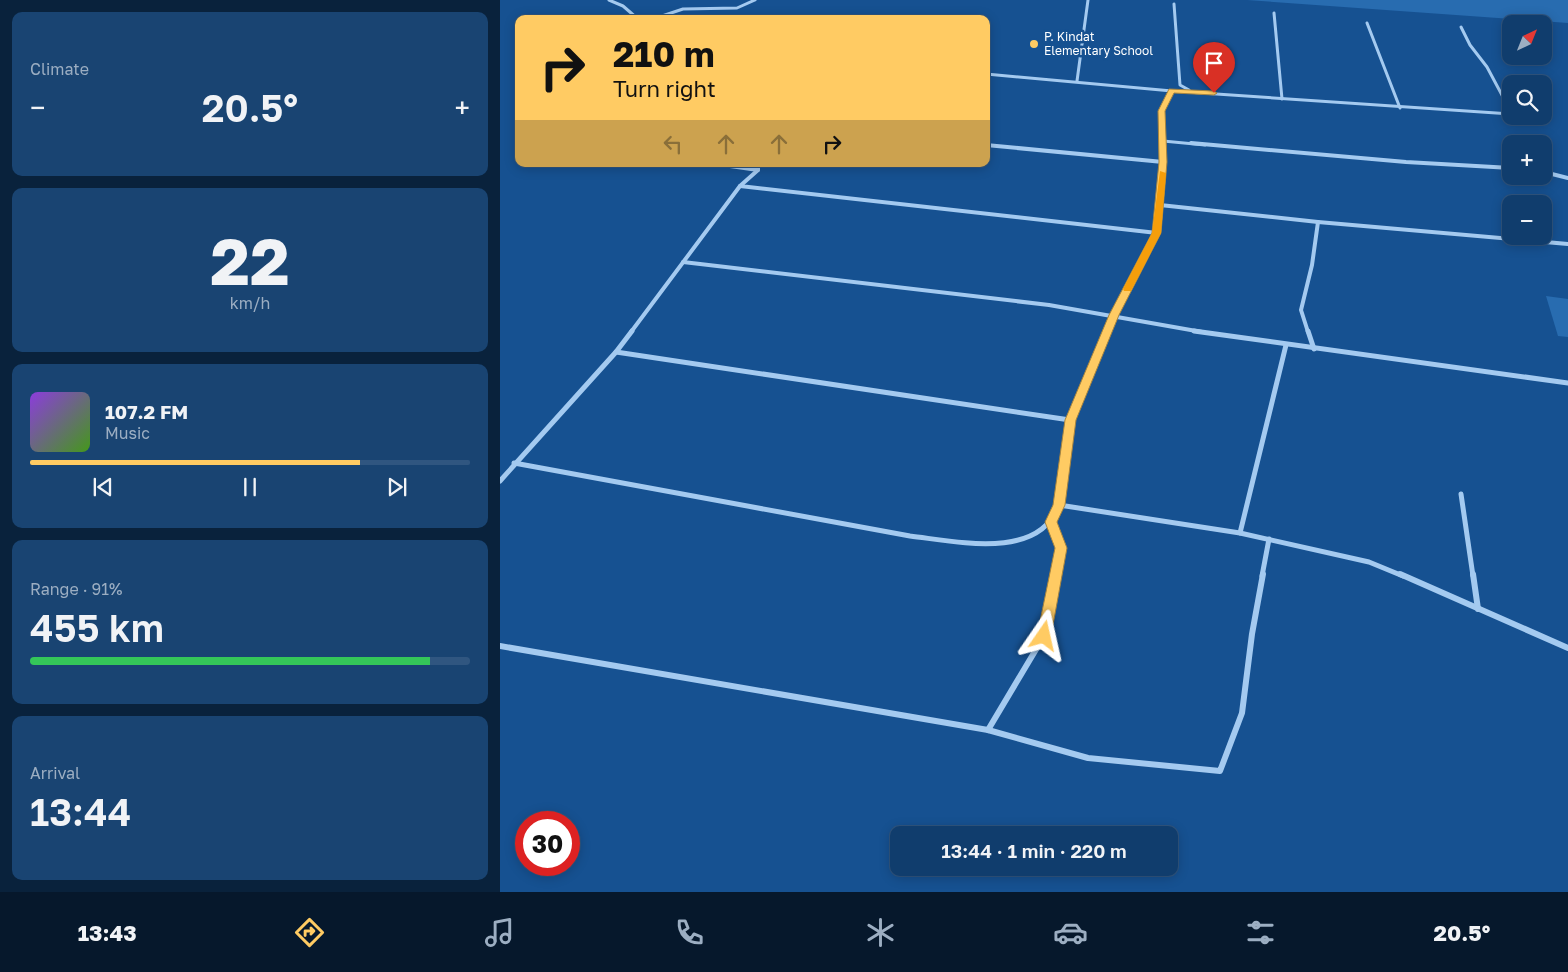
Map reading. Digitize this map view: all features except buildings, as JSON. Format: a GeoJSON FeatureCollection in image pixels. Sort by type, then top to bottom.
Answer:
{"type":"FeatureCollection","features":[{"type":"Feature","properties":{"kind":"street"},"geometry":{"type":"LineString","coordinates":[[609,0],[623,6],[633,15]]}},
{"type":"Feature","properties":{"kind":"street"},"geometry":{"type":"LineString","coordinates":[[665,15],[684,9],[724,10],[745,5],[755,0]]}},
{"type":"Feature","properties":{"kind":"street"},"geometry":{"type":"LineString","coordinates":[[1077,81],[1088,0]]}},
{"type":"Feature","properties":{"kind":"street"},"geometry":{"type":"LineString","coordinates":[[1174,4],[1180,85],[1196,92]]}},
{"type":"Feature","properties":{"kind":"street"},"geometry":{"type":"LineString","coordinates":[[1274,13],[1282,98]]}},
{"type":"Feature","properties":{"kind":"street"},"geometry":{"type":"LineString","coordinates":[[1367,23],[1400,108]]}},
{"type":"Feature","properties":{"kind":"street"},"geometry":{"type":"LineString","coordinates":[[1461,27],[1502,96]]}},
{"type":"Feature","properties":{"kind":"street"},"geometry":{"type":"LineString","coordinates":[[990,74],[1172,91],[1400,108],[1502,113]]}},
{"type":"Feature","properties":{"kind":"street"},"geometry":{"type":"LineString","coordinates":[[514,463],[910,536],[968,543],[1004,543],[1024,540],[1051,522],[1059,505],[1070,420],[1114,315],[1156,233],[1163,162],[1162,111],[1172,91]]}},
{"type":"Feature","properties":{"kind":"street"},"geometry":{"type":"LineString","coordinates":[[1163,141],[1406,162],[1502,167]]}},
{"type":"Feature","properties":{"kind":"street"},"geometry":{"type":"LineString","coordinates":[[990,146],[1163,162]]}},
{"type":"Feature","properties":{"kind":"street"},"geometry":{"type":"LineString","coordinates":[[737,167],[758,170]]}},
{"type":"Feature","properties":{"kind":"street"},"geometry":{"type":"LineString","coordinates":[[500,481],[514,463],[616,352],[740,186],[758,170]]}},
{"type":"Feature","properties":{"kind":"street"},"geometry":{"type":"LineString","coordinates":[[1552,174],[1568,178]]}},
{"type":"Feature","properties":{"kind":"street"},"geometry":{"type":"LineString","coordinates":[[740,186],[1156,233]]}},
{"type":"Feature","properties":{"kind":"street"},"geometry":{"type":"LineString","coordinates":[[1160,205],[1318,222],[1568,244]]}},
{"type":"Feature","properties":{"kind":"street"},"geometry":{"type":"LineString","coordinates":[[1314,349],[1301,310],[1312,265],[1318,222]]}},
{"type":"Feature","properties":{"kind":"street"},"geometry":{"type":"LineString","coordinates":[[683,262],[952,293],[1114,315],[1138,322],[1286,346],[1568,383]]}},
{"type":"Feature","properties":{"kind":"street"},"geometry":{"type":"LineString","coordinates":[[1240,533],[1286,346]]}},
{"type":"Feature","properties":{"kind":"street"},"geometry":{"type":"LineString","coordinates":[[616,352],[1070,420]]}},
{"type":"Feature","properties":{"kind":"street"},"geometry":{"type":"LineString","coordinates":[[1461,494],[1478,609]]}},
{"type":"Feature","properties":{"kind":"street"},"geometry":{"type":"LineString","coordinates":[[1059,505],[1240,533],[1369,562],[1432,587],[1568,648]]}},
{"type":"Feature","properties":{"kind":"street"},"geometry":{"type":"LineString","coordinates":[[988,730],[1044,636],[1061,548],[1051,522]]}},
{"type":"Feature","properties":{"kind":"street"},"geometry":{"type":"LineString","coordinates":[[500,646],[988,730],[1088,758],[1220,771],[1242,713],[1252,634],[1269,539]]}},
{"type":"Feature","properties":{"kind":"shaded area"},"geometry":{"type":"Polygon","coordinates":[[[1247,0],[1568,0],[1568,23],[1552,22],[1552,15],[1502,15],[1502,18],[1247,0]]]}},
{"type":"Feature","properties":{"kind":"shaded area"},"geometry":{"type":"Polygon","coordinates":[[[1546,296],[1568,299],[1568,337],[1558,336],[1546,296]]]}},
{"type":"Feature","properties":{"kind":"slow traffic"},"geometry":{"type":"LineString","coordinates":[[1128,289],[1156,233],[1162,173]]}},
{"type":"Feature","properties":{"kind":"place","name":"P. Kindat Elementary School"},"geometry":{"type":"Point","coordinates":[1034,44]}},
{"type":"Feature","properties":{"kind":"route"},"geometry":{"type":"LineString","coordinates":[[1044,636],[1061,548],[1051,522],[1059,505],[1070,420],[1114,315],[1156,233],[1163,162],[1162,111],[1172,91],[1214,93]]}}]}
